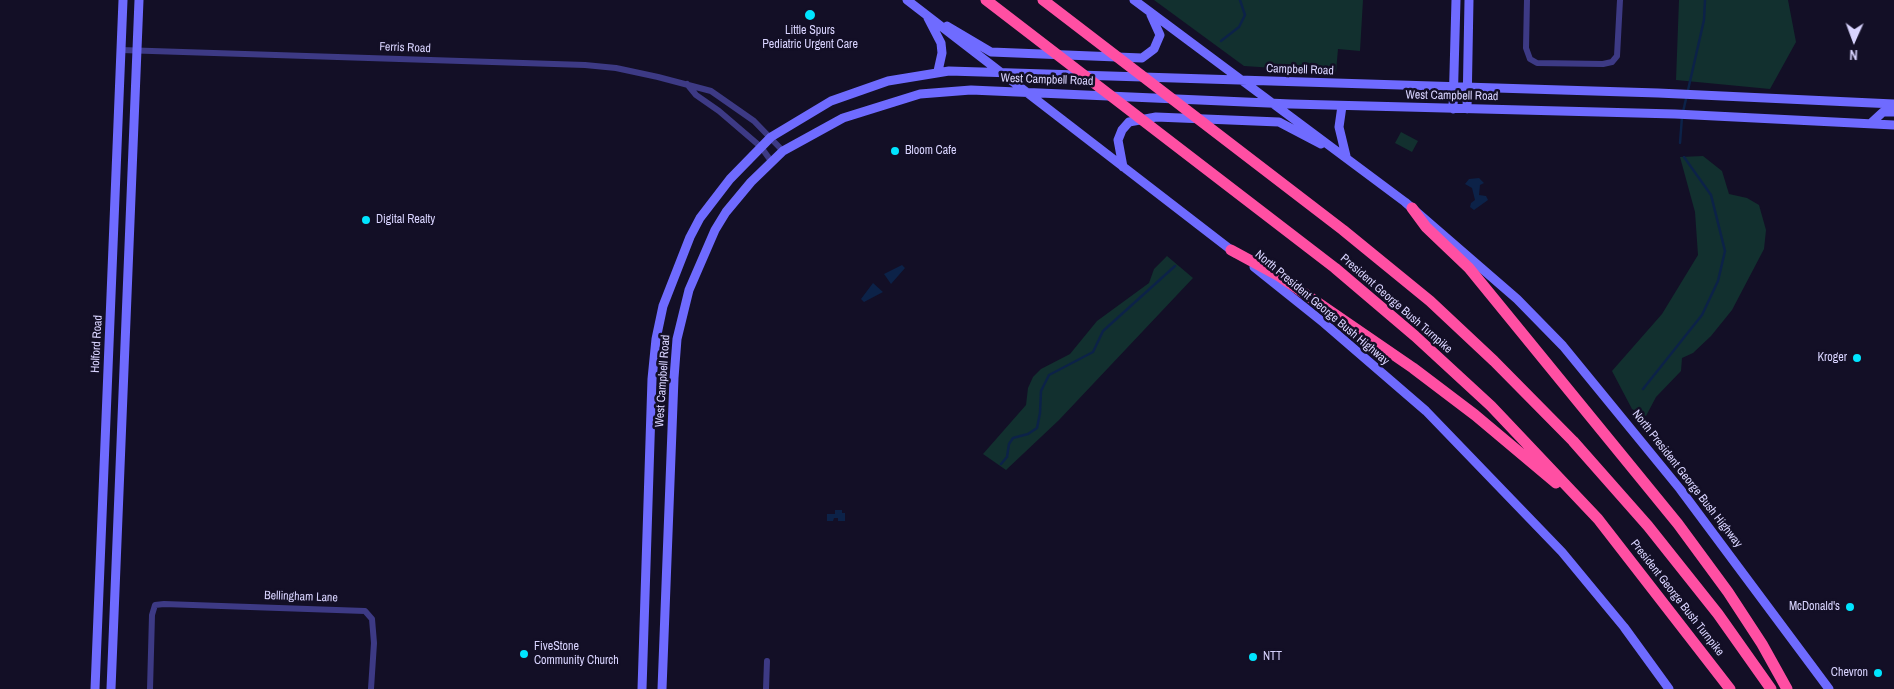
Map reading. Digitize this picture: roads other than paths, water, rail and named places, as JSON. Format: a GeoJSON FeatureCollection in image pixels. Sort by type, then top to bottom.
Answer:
{"type":"FeatureCollection","features":[{"type":"Feature","properties":{"kind":"highway","name":"President George Bush Turnpike"},"geometry":{"type":"LineString","coordinates":[[986,0],[1335,268],[1416,336],[1491,406],[1598,519],[1730,689]]}},
{"type":"Feature","properties":{"kind":"highway","name":"President George Bush Turnpike"},"geometry":{"type":"LineString","coordinates":[[1043,0],[1343,230],[1409,284],[1533,399],[1648,526],[1718,614],[1771,689]]}},
{"type":"Feature","properties":{"kind":"highway"},"geometry":{"type":"LineString","coordinates":[[1412,208],[1426,227],[1469,268],[1678,524],[1733,600],[1787,689]]}},
{"type":"Feature","properties":{"kind":"highway"},"geometry":{"type":"LineString","coordinates":[[1231,250],[1279,276],[1413,368],[1475,415],[1598,519]]}},
{"type":"Feature","properties":{"kind":"main road","name":"Holford Road"},"geometry":{"type":"LineString","coordinates":[[95,689],[123,0]]}},
{"type":"Feature","properties":{"kind":"main road"},"geometry":{"type":"LineString","coordinates":[[111,689],[139,0]]}},
{"type":"Feature","properties":{"kind":"main road","name":"North President George Bush Highway"},"geometry":{"type":"LineString","coordinates":[[907,0],[997,71],[1290,294],[1426,411],[1562,552],[1624,627],[1669,689]]}},
{"type":"Feature","properties":{"kind":"main road","name":"North President George Bush Highway"},"geometry":{"type":"LineString","coordinates":[[1134,0],[1272,104],[1346,156],[1412,208],[1489,273],[1563,346],[1680,489],[1829,689]]}},
{"type":"Feature","properties":{"kind":"main road"},"geometry":{"type":"LineString","coordinates":[[1453,109],[1456,0]]}},
{"type":"Feature","properties":{"kind":"main road"},"geometry":{"type":"LineString","coordinates":[[1467,109],[1469,0]]}},
{"type":"Feature","properties":{"kind":"main road"},"geometry":{"type":"LineString","coordinates":[[925,14],[991,52],[1142,58],[1154,49],[1160,35],[1158,26],[1146,9]]}},
{"type":"Feature","properties":{"kind":"main road"},"geometry":{"type":"LineString","coordinates":[[925,14],[941,43],[938,71]]}},
{"type":"Feature","properties":{"kind":"main road","name":"West Campbell Road"},"geometry":{"type":"LineString","coordinates":[[642,689],[652,379],[656,339],[661,314],[674,272],[700,218],[730,179],[761,147],[771,137],[811,112],[842,96],[888,81],[938,71],[997,71],[1240,80]]}},
{"type":"Feature","properties":{"kind":"main road","name":"Campbell Road"},"geometry":{"type":"LineString","coordinates":[[1240,80],[1360,84]]}},
{"type":"Feature","properties":{"kind":"main road","name":"West Campbell Road"},"geometry":{"type":"LineString","coordinates":[[1360,84],[1894,104]]}},
{"type":"Feature","properties":{"kind":"main road","name":"West Campbell Road"},"geometry":{"type":"LineString","coordinates":[[662,689],[674,378],[678,332],[689,290],[714,230],[726,212],[771,161],[782,151],[852,114],[920,94],[971,90],[1272,104],[1657,113],[1894,125]]}},
{"type":"Feature","properties":{"kind":"main road"},"geometry":{"type":"LineString","coordinates":[[1342,106],[1339,127],[1346,156]]}},
{"type":"Feature","properties":{"kind":"main road"},"geometry":{"type":"LineString","coordinates":[[1870,124],[1883,112],[1894,112]]}},
{"type":"Feature","properties":{"kind":"main road"},"geometry":{"type":"LineString","coordinates":[[1123,166],[1118,140],[1122,130],[1129,122],[1156,117],[1279,122],[1346,156]]}},
{"type":"Feature","properties":{"kind":"street"},"geometry":{"type":"LineString","coordinates":[[1527,0],[1526,48],[1530,59],[1537,63],[1603,64],[1612,62],[1617,56],[1620,0]]}},
{"type":"Feature","properties":{"kind":"street","name":"Ferris Road"},"geometry":{"type":"LineString","coordinates":[[121,50],[585,65],[625,70],[711,91],[754,121],[771,137],[782,151]]}},
{"type":"Feature","properties":{"kind":"street"},"geometry":{"type":"LineString","coordinates":[[687,84],[696,96],[719,111],[761,147],[771,161]]}},
{"type":"Feature","properties":{"kind":"street","name":"Bellingham Lane"},"geometry":{"type":"LineString","coordinates":[[150,689],[152,615],[155,605],[365,611],[372,619],[374,643],[371,689]]}},
{"type":"Feature","properties":{"kind":"street"},"geometry":{"type":"LineString","coordinates":[[766,689],[767,661]]}},
{"type":"Feature","properties":{"kind":"water"},"geometry":{"type":"Polygon","coordinates":[[[1479,178],[1484,183],[1480,185],[1479,195],[1486,196],[1488,200],[1474,210],[1470,207],[1471,203],[1475,200],[1472,188],[1465,184],[1469,179],[1479,178]]]}},
{"type":"Feature","properties":{"kind":"water"},"geometry":{"type":"Polygon","coordinates":[[[902,265],[905,268],[891,284],[884,274],[902,265]]]}},
{"type":"Feature","properties":{"kind":"water"},"geometry":{"type":"Polygon","coordinates":[[[873,283],[883,292],[864,302],[861,299],[873,283]]]}},
{"type":"Feature","properties":{"kind":"water"},"geometry":{"type":"Polygon","coordinates":[[[835,510],[842,510],[842,513],[845,513],[845,521],[838,521],[838,518],[834,518],[833,521],[827,521],[827,514],[835,514],[835,510]]]}},
{"type":"Feature","properties":{"kind":"waterway"},"geometry":{"type":"LineString","coordinates":[[1221,41],[1239,27],[1245,15],[1240,0]]}},
{"type":"Feature","properties":{"kind":"waterway"},"geometry":{"type":"LineString","coordinates":[[1683,112],[1704,20],[1705,0]]}},
{"type":"Feature","properties":{"kind":"waterway"},"geometry":{"type":"LineString","coordinates":[[1680,143],[1682,117]]}},
{"type":"Feature","properties":{"kind":"waterway"},"geometry":{"type":"LineString","coordinates":[[1643,389],[1702,315],[1718,281],[1725,251],[1711,195],[1684,157]]}},
{"type":"Feature","properties":{"kind":"waterway"},"geometry":{"type":"LineString","coordinates":[[1001,464],[1007,457],[1009,444],[1013,438],[1028,434],[1037,428],[1041,391],[1049,375],[1093,352],[1103,331],[1175,266]]}},
{"type":"Feature","properties":{"kind":"place","name":"Little Spurs Pediatric Urgent Care"},"geometry":{"type":"Point","coordinates":[810,15]}},
{"type":"Feature","properties":{"kind":"place","name":"Bloom Cafe"},"geometry":{"type":"Point","coordinates":[895,151]}},
{"type":"Feature","properties":{"kind":"place","name":"Digital Realty"},"geometry":{"type":"Point","coordinates":[366,220]}},
{"type":"Feature","properties":{"kind":"place","name":"Kroger"},"geometry":{"type":"Point","coordinates":[1857,358]}},
{"type":"Feature","properties":{"kind":"place","name":"McDonald's"},"geometry":{"type":"Point","coordinates":[1850,607]}},
{"type":"Feature","properties":{"kind":"place","name":"FiveStone Community Church"},"geometry":{"type":"Point","coordinates":[524,654]}},
{"type":"Feature","properties":{"kind":"place","name":"NTT"},"geometry":{"type":"Point","coordinates":[1253,657]}},
{"type":"Feature","properties":{"kind":"place","name":"Chevron"},"geometry":{"type":"Point","coordinates":[1878,673]}}]}
